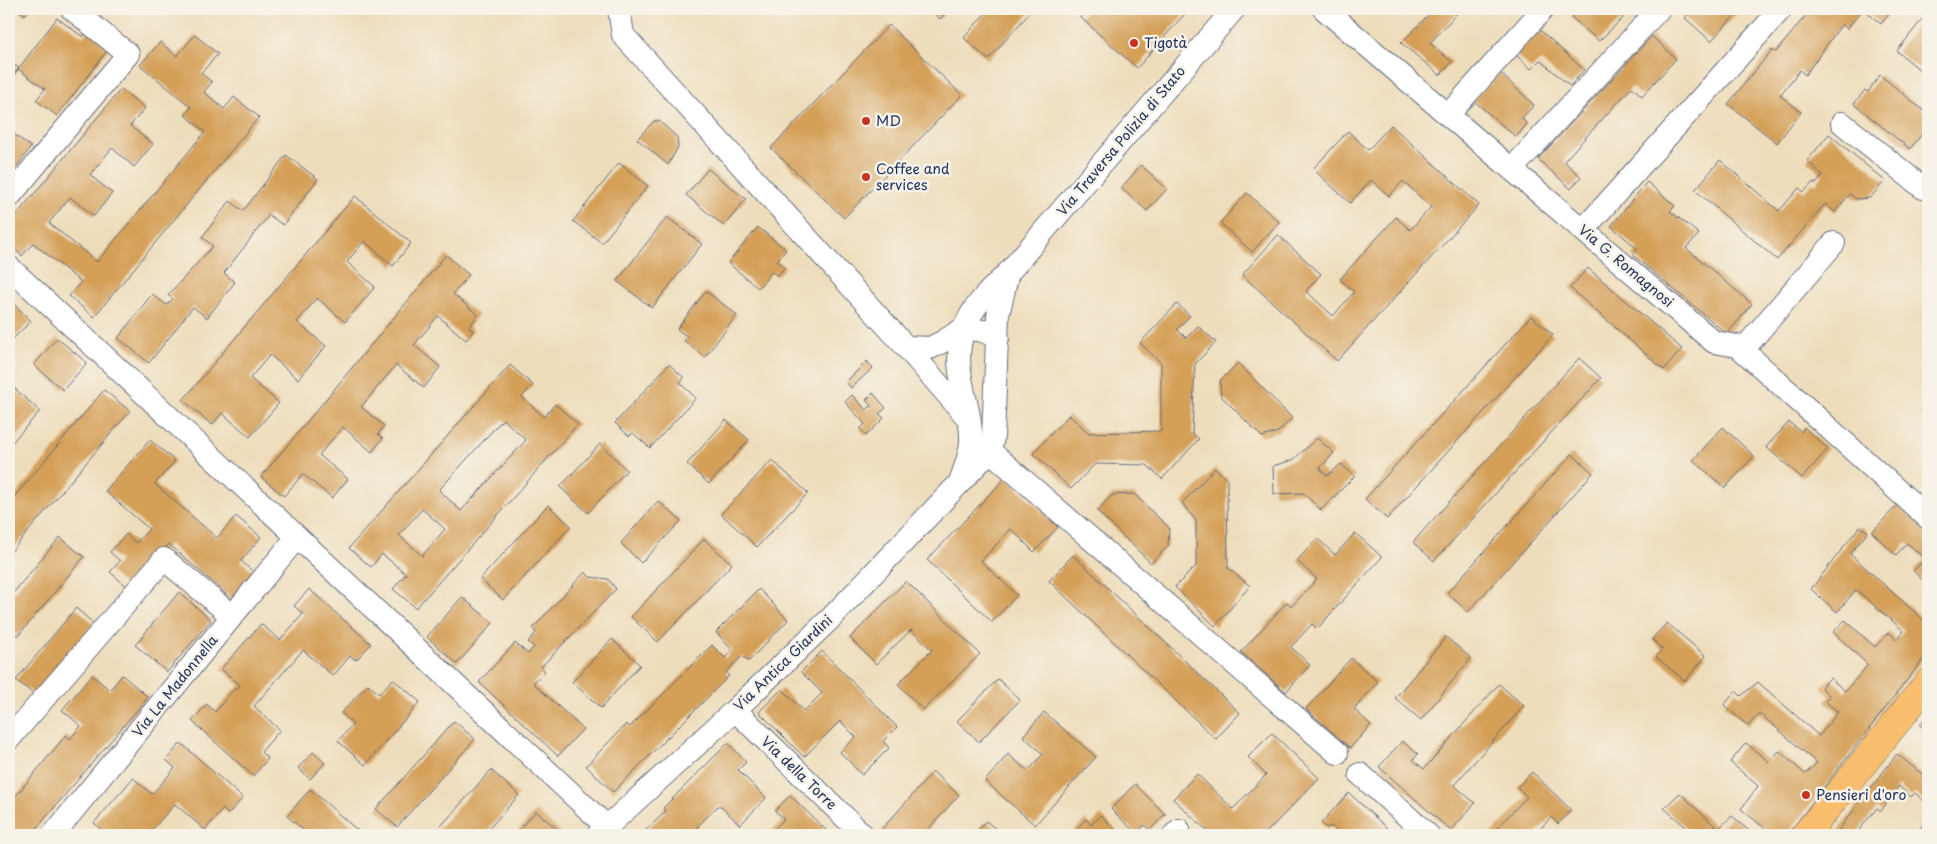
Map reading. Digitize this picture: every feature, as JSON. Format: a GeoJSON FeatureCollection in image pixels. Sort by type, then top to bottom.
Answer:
{"type":"FeatureCollection","features":[{"type":"Feature","properties":{"kind":"main road"},"geometry":{"type":"LineString","coordinates":[[1813,832],[1928,683]]}},
{"type":"Feature","properties":{"kind":"street"},"geometry":{"type":"LineString","coordinates":[[9,197],[128,54],[72,9]]}},
{"type":"Feature","properties":{"kind":"street"},"geometry":{"type":"LineString","coordinates":[[619,9],[623,35],[906,346],[992,444],[1338,753]]}},
{"type":"Feature","properties":{"kind":"street","name":"Via Traversa Polizia di Stato"},"geometry":{"type":"LineString","coordinates":[[1008,273],[1234,9]]}},
{"type":"Feature","properties":{"kind":"street","name":"Via G. Romagnosi"},"geometry":{"type":"LineString","coordinates":[[1324,9],[1714,342],[1738,346],[1743,350],[1928,518]]}},
{"type":"Feature","properties":{"kind":"street"},"geometry":{"type":"LineString","coordinates":[[1448,115],[1543,9]]}},
{"type":"Feature","properties":{"kind":"street"},"geometry":{"type":"LineString","coordinates":[[1512,169],[1659,9]]}},
{"type":"Feature","properties":{"kind":"street"},"geometry":{"type":"LineString","coordinates":[[1583,230],[1781,9]]}},
{"type":"Feature","properties":{"kind":"street"},"geometry":{"type":"LineString","coordinates":[[1842,123],[1924,188],[1928,182]]}},
{"type":"Feature","properties":{"kind":"street"},"geometry":{"type":"LineString","coordinates":[[1743,350],[1834,243]]}},
{"type":"Feature","properties":{"kind":"street"},"geometry":{"type":"LineString","coordinates":[[9,267],[297,537],[602,831]]}},
{"type":"Feature","properties":{"kind":"street"},"geometry":{"type":"LineString","coordinates":[[992,444],[996,393],[998,316],[1008,273]]}},
{"type":"Feature","properties":{"kind":"street","name":"Via Antica Giardini"},"geometry":{"type":"LineString","coordinates":[[959,482],[967,462],[971,442],[969,418],[959,370],[960,342],[964,328],[973,311],[986,294],[1008,273]]}},
{"type":"Feature","properties":{"kind":"street"},"geometry":{"type":"LineString","coordinates":[[906,346],[930,348],[964,328],[983,331],[998,338]]}},
{"type":"Feature","properties":{"kind":"street"},"geometry":{"type":"LineString","coordinates":[[963,394],[979,398],[996,393]]}},
{"type":"Feature","properties":{"kind":"street","name":"Via Antica Giardini"},"geometry":{"type":"LineString","coordinates":[[602,831],[735,710],[831,618],[959,482],[992,444]]}},
{"type":"Feature","properties":{"kind":"street","name":"Via La Madonnella"},"geometry":{"type":"LineString","coordinates":[[53,835],[297,537]]}},
{"type":"Feature","properties":{"kind":"street"},"geometry":{"type":"LineString","coordinates":[[9,739],[164,560],[232,616]]}},
{"type":"Feature","properties":{"kind":"street","name":"Via della Torre"},"geometry":{"type":"LineString","coordinates":[[735,710],[863,835]]}},
{"type":"Feature","properties":{"kind":"street"},"geometry":{"type":"LineString","coordinates":[[1360,774],[1428,835]]}},
{"type":"Feature","properties":{"kind":"building"},"geometry":{"type":"Polygon","coordinates":[[[17,9],[30,9],[25,15],[17,9]]]}},
{"type":"Feature","properties":{"kind":"building"},"geometry":{"type":"Polygon","coordinates":[[[928,9],[949,9],[940,19],[928,9]]]}},
{"type":"Feature","properties":{"kind":"building"},"geometry":{"type":"Polygon","coordinates":[[[989,9],[1033,9],[988,60],[964,38],[989,9]]]}},
{"type":"Feature","properties":{"kind":"building","name":"Tigotà"},"geometry":{"type":"Polygon","coordinates":[[[1089,9],[1189,9],[1137,68],[1080,17],[1089,9]]]}},
{"type":"Feature","properties":{"kind":"building"},"geometry":{"type":"Polygon","coordinates":[[[1434,9],[1461,9],[1430,43],[1452,62],[1440,75],[1401,43],[1434,9]]]}},
{"type":"Feature","properties":{"kind":"building"},"geometry":{"type":"Polygon","coordinates":[[[1579,9],[1615,9],[1623,18],[1599,41],[1571,17],[1579,9]]]}},
{"type":"Feature","properties":{"kind":"building"},"geometry":{"type":"Polygon","coordinates":[[[1693,9],[1741,9],[1711,41],[1685,18],[1693,9]]]}},
{"type":"Feature","properties":{"kind":"building"},"geometry":{"type":"Polygon","coordinates":[[[1811,9],[1863,9],[1847,29],[1842,24],[1805,75],[1800,70],[1780,95],[1801,112],[1777,143],[1728,104],[1772,50],[1776,52],[1811,9]]]}},
{"type":"Feature","properties":{"kind":"building"},"geometry":{"type":"Polygon","coordinates":[[[1863,9],[1893,9],[1881,24],[1863,9]]]}},
{"type":"Feature","properties":{"kind":"building"},"geometry":{"type":"Polygon","coordinates":[[[1928,12],[1928,72],[1926,75],[1897,51],[1928,12]]]}},
{"type":"Feature","properties":{"kind":"building"},"geometry":{"type":"Polygon","coordinates":[[[57,18],[83,37],[91,26],[113,43],[57,116],[36,100],[45,89],[18,69],[57,18]]]}},
{"type":"Feature","properties":{"kind":"building","name":"MD"},"geometry":{"type":"Polygon","coordinates":[[[889,25],[962,95],[844,218],[771,148],[889,25]]]}},
{"type":"Feature","properties":{"kind":"building"},"geometry":{"type":"Polygon","coordinates":[[[1538,28],[1584,70],[1570,86],[1540,60],[1531,69],[1515,54],[1538,28]]]}},
{"type":"Feature","properties":{"kind":"building"},"geometry":{"type":"Polygon","coordinates":[[[195,35],[218,54],[201,73],[212,82],[204,92],[224,109],[234,97],[259,117],[94,317],[69,296],[81,282],[33,243],[22,256],[9,244],[9,224],[121,89],[145,108],[130,126],[153,144],[134,167],[112,148],[90,175],[112,193],[94,216],[70,197],[49,223],[97,262],[205,132],[185,115],[191,107],[140,65],[160,42],[177,56],[195,35]]]}},
{"type":"Feature","properties":{"kind":"building"},"geometry":{"type":"Polygon","coordinates":[[[1652,36],[1676,59],[1642,96],[1632,87],[1564,161],[1581,177],[1571,189],[1538,159],[1652,36]]]}},
{"type":"Feature","properties":{"kind":"building"},"geometry":{"type":"Polygon","coordinates":[[[9,61],[19,68],[9,81],[9,61]]]}},
{"type":"Feature","properties":{"kind":"building"},"geometry":{"type":"Polygon","coordinates":[[[1500,73],[1534,105],[1522,118],[1527,124],[1516,137],[1473,100],[1500,73]]]}},
{"type":"Feature","properties":{"kind":"building"},"geometry":{"type":"Polygon","coordinates":[[[1880,75],[1928,114],[1928,130],[1926,129],[1910,149],[1854,104],[1865,90],[1868,92],[1880,75]]]}},
{"type":"Feature","properties":{"kind":"building"},"geometry":{"type":"Polygon","coordinates":[[[654,121],[659,121],[677,137],[678,147],[668,165],[637,139],[654,121]]]}},
{"type":"Feature","properties":{"kind":"building"},"geometry":{"type":"Polygon","coordinates":[[[1391,125],[1479,205],[1337,361],[1242,275],[1278,235],[1321,274],[1306,291],[1333,316],[1354,292],[1340,279],[1396,217],[1410,230],[1431,207],[1403,181],[1389,196],[1371,180],[1350,203],[1313,169],[1348,131],[1368,150],[1391,125]]]}},
{"type":"Feature","properties":{"kind":"building"},"geometry":{"type":"Polygon","coordinates":[[[10,131],[31,147],[9,177],[9,133],[10,131]]]}},
{"type":"Feature","properties":{"kind":"building"},"geometry":{"type":"Polygon","coordinates":[[[1829,134],[1885,181],[1870,198],[1856,199],[1850,194],[1835,212],[1825,204],[1777,260],[1695,190],[1720,160],[1779,211],[1799,188],[1804,192],[1813,182],[1816,184],[1823,175],[1807,161],[1829,134]]]}},
{"type":"Feature","properties":{"kind":"building"},"geometry":{"type":"Polygon","coordinates":[[[286,155],[318,179],[283,225],[269,215],[224,273],[235,282],[207,318],[193,307],[149,363],[118,338],[152,294],[166,305],[173,299],[168,295],[213,246],[202,237],[230,201],[243,211],[286,155]]]}},
{"type":"Feature","properties":{"kind":"building"},"geometry":{"type":"Polygon","coordinates":[[[619,163],[648,186],[602,243],[573,221],[619,163]]]}},
{"type":"Feature","properties":{"kind":"building"},"geometry":{"type":"Polygon","coordinates":[[[1141,165],[1167,189],[1147,211],[1121,188],[1141,165]]]}},
{"type":"Feature","properties":{"kind":"building"},"geometry":{"type":"Polygon","coordinates":[[[708,169],[746,199],[724,226],[686,195],[708,169]]]}},
{"type":"Feature","properties":{"kind":"building"},"geometry":{"type":"Polygon","coordinates":[[[1647,182],[1675,206],[1670,211],[1699,234],[1686,248],[1752,304],[1727,334],[1633,255],[1638,249],[1611,226],[1647,182]]]}},
{"type":"Feature","properties":{"kind":"building"},"geometry":{"type":"Polygon","coordinates":[[[1247,193],[1279,222],[1252,252],[1220,223],[1247,193]]]}},
{"type":"Feature","properties":{"kind":"building"},"geometry":{"type":"Polygon","coordinates":[[[355,196],[411,243],[393,266],[364,241],[347,262],[375,287],[345,322],[317,298],[297,322],[326,346],[298,379],[270,355],[250,378],[279,403],[250,437],[222,413],[212,425],[183,400],[355,196]]]}},
{"type":"Feature","properties":{"kind":"building"},"geometry":{"type":"Polygon","coordinates":[[[667,217],[702,244],[652,308],[617,281],[667,217]]]}},
{"type":"Feature","properties":{"kind":"building"},"geometry":{"type":"Polygon","coordinates":[[[758,227],[786,250],[777,261],[785,267],[777,276],[772,272],[758,288],[728,263],[758,227]]]}},
{"type":"Feature","properties":{"kind":"building"},"geometry":{"type":"Polygon","coordinates":[[[446,255],[469,275],[453,294],[478,315],[469,327],[473,331],[466,340],[438,316],[414,345],[440,367],[424,388],[396,365],[361,407],[384,426],[378,434],[383,438],[372,452],[343,427],[319,455],[348,479],[332,498],[303,474],[284,496],[261,477],[446,255]]]}},
{"type":"Feature","properties":{"kind":"building"},"geometry":{"type":"Polygon","coordinates":[[[1588,268],[1682,349],[1664,370],[1570,288],[1588,268]]]}},
{"type":"Feature","properties":{"kind":"building"},"geometry":{"type":"Polygon","coordinates":[[[706,291],[737,315],[705,357],[684,341],[688,337],[677,329],[706,291]]]}},
{"type":"Feature","properties":{"kind":"building"},"geometry":{"type":"Polygon","coordinates":[[[9,299],[31,321],[9,343],[9,299]]]}},
{"type":"Feature","properties":{"kind":"building"},"geometry":{"type":"Polygon","coordinates":[[[1177,304],[1190,316],[1177,329],[1186,338],[1198,326],[1216,342],[1195,364],[1192,433],[1199,439],[1162,479],[1147,465],[1095,464],[1071,489],[1033,453],[1069,415],[1089,433],[1161,431],[1161,363],[1140,343],[1177,304]]]}},
{"type":"Feature","properties":{"kind":"building"},"geometry":{"type":"Polygon","coordinates":[[[1531,316],[1553,335],[1387,519],[1365,499],[1531,316]]]}},
{"type":"Feature","properties":{"kind":"building"},"geometry":{"type":"Polygon","coordinates":[[[57,338],[87,363],[63,390],[34,365],[57,338]]]}},
{"type":"Feature","properties":{"kind":"building"},"geometry":{"type":"Polygon","coordinates":[[[1579,358],[1601,378],[1434,561],[1413,542],[1579,358]]]}},
{"type":"Feature","properties":{"kind":"building"},"geometry":{"type":"Polygon","coordinates":[[[867,361],[873,368],[851,388],[846,382],[867,361]]]}},
{"type":"Feature","properties":{"kind":"building"},"geometry":{"type":"Polygon","coordinates":[[[1238,363],[1292,418],[1278,432],[1262,437],[1221,396],[1220,381],[1238,363]]]}},
{"type":"Feature","properties":{"kind":"building"},"geometry":{"type":"Polygon","coordinates":[[[669,364],[684,378],[680,383],[696,398],[650,448],[633,433],[629,436],[615,423],[669,364]]]}},
{"type":"Feature","properties":{"kind":"building"},"geometry":{"type":"Polygon","coordinates":[[[510,365],[533,385],[522,397],[544,417],[555,404],[578,424],[416,608],[393,589],[406,574],[382,554],[371,567],[349,548],[510,365]],[[503,419],[439,490],[461,511],[526,440],[503,419]],[[422,509],[399,535],[422,556],[445,529],[422,509]]]}},
{"type":"Feature","properties":{"kind":"building"},"geometry":{"type":"Polygon","coordinates":[[[13,387],[40,411],[9,446],[9,392],[13,387]]]}},
{"type":"Feature","properties":{"kind":"building"},"geometry":{"type":"Polygon","coordinates":[[[104,390],[130,411],[9,554],[9,503],[104,390]]]}},
{"type":"Feature","properties":{"kind":"building"},"geometry":{"type":"Polygon","coordinates":[[[873,393],[886,408],[879,414],[884,418],[866,436],[860,429],[865,424],[845,402],[852,395],[866,410],[871,406],[866,400],[873,393]]]}},
{"type":"Feature","properties":{"kind":"building"},"geometry":{"type":"Polygon","coordinates":[[[1928,404],[1928,419],[1921,411],[1928,404]]]}},
{"type":"Feature","properties":{"kind":"building"},"geometry":{"type":"Polygon","coordinates":[[[726,420],[749,440],[709,484],[687,464],[726,420]]]}},
{"type":"Feature","properties":{"kind":"building"},"geometry":{"type":"Polygon","coordinates":[[[1789,422],[1801,432],[1804,427],[1828,449],[1802,478],[1766,447],[1789,422]]]}},
{"type":"Feature","properties":{"kind":"building"},"geometry":{"type":"Polygon","coordinates":[[[1723,427],[1754,456],[1725,488],[1693,460],[1723,427]]]}},
{"type":"Feature","properties":{"kind":"building"},"geometry":{"type":"Polygon","coordinates":[[[1317,438],[1334,453],[1320,468],[1327,476],[1341,464],[1355,476],[1321,510],[1303,493],[1274,494],[1273,466],[1293,460],[1317,438]]]}},
{"type":"Feature","properties":{"kind":"building"},"geometry":{"type":"Polygon","coordinates":[[[150,440],[175,461],[155,484],[217,538],[236,516],[261,537],[241,561],[257,575],[234,601],[169,544],[130,589],[110,572],[120,561],[110,552],[126,534],[136,543],[149,529],[105,491],[150,440]]]}},
{"type":"Feature","properties":{"kind":"building"},"geometry":{"type":"Polygon","coordinates":[[[600,444],[627,470],[588,513],[560,487],[600,444]]]}},
{"type":"Feature","properties":{"kind":"building"},"geometry":{"type":"Polygon","coordinates":[[[1572,454],[1593,473],[1468,612],[1447,593],[1572,454]]]}},
{"type":"Feature","properties":{"kind":"building"},"geometry":{"type":"Polygon","coordinates":[[[772,460],[808,493],[757,547],[721,514],[772,460]]]}},
{"type":"Feature","properties":{"kind":"building"},"geometry":{"type":"Polygon","coordinates":[[[1215,468],[1227,479],[1228,568],[1250,586],[1215,626],[1175,587],[1196,566],[1196,521],[1182,503],[1215,468]]]}},
{"type":"Feature","properties":{"kind":"building"},"geometry":{"type":"Polygon","coordinates":[[[1006,477],[1058,527],[1034,552],[1011,529],[981,561],[1017,595],[992,622],[927,560],[1006,477]]]}},
{"type":"Feature","properties":{"kind":"building"},"geometry":{"type":"Polygon","coordinates":[[[1134,494],[1169,528],[1168,546],[1151,563],[1097,511],[1112,495],[1134,494]]]}},
{"type":"Feature","properties":{"kind":"building"},"geometry":{"type":"Polygon","coordinates":[[[658,501],[681,521],[641,563],[621,543],[658,501]]]}},
{"type":"Feature","properties":{"kind":"building"},"geometry":{"type":"Polygon","coordinates":[[[1898,504],[1928,533],[1928,585],[1913,571],[1925,559],[1907,543],[1896,555],[1872,532],[1898,504]]]}},
{"type":"Feature","properties":{"kind":"building"},"geometry":{"type":"Polygon","coordinates":[[[548,505],[571,526],[503,600],[480,579],[548,505]]]}},
{"type":"Feature","properties":{"kind":"building"},"geometry":{"type":"Polygon","coordinates":[[[1860,526],[1868,532],[1850,554],[1928,624],[1928,653],[1787,835],[1773,835],[1741,809],[1758,786],[1730,762],[1746,743],[1769,762],[1779,751],[1805,774],[1817,763],[1759,713],[1748,726],[1724,705],[1736,691],[1741,696],[1758,682],[1819,736],[1838,712],[1825,701],[1830,696],[1821,687],[1830,678],[1845,691],[1868,665],[1833,632],[1845,620],[1875,647],[1889,632],[1896,640],[1904,631],[1856,590],[1837,612],[1811,589],[1860,526]]]}},
{"type":"Feature","properties":{"kind":"building"},"geometry":{"type":"Polygon","coordinates":[[[1355,533],[1382,557],[1317,629],[1312,624],[1291,647],[1310,665],[1286,692],[1241,652],[1287,602],[1292,606],[1317,579],[1297,561],[1317,538],[1335,555],[1355,533]]]}},
{"type":"Feature","properties":{"kind":"building"},"geometry":{"type":"Polygon","coordinates":[[[60,537],[84,557],[18,636],[9,628],[9,598],[60,537]]]}},
{"type":"Feature","properties":{"kind":"building"},"geometry":{"type":"Polygon","coordinates":[[[704,539],[732,564],[658,642],[631,617],[704,539]]]}},
{"type":"Feature","properties":{"kind":"building"},"geometry":{"type":"Polygon","coordinates":[[[1073,555],[1240,713],[1216,739],[1049,581],[1073,555]]]}},
{"type":"Feature","properties":{"kind":"building"},"geometry":{"type":"Polygon","coordinates":[[[585,572],[590,577],[608,579],[616,589],[541,667],[545,671],[533,683],[583,729],[558,756],[479,682],[515,643],[528,654],[534,647],[528,642],[536,633],[533,628],[585,572]]]}},
{"type":"Feature","properties":{"kind":"building"},"geometry":{"type":"Polygon","coordinates":[[[906,581],[980,654],[923,710],[898,684],[932,650],[911,630],[876,664],[850,638],[906,581]]]}},
{"type":"Feature","properties":{"kind":"building"},"geometry":{"type":"Polygon","coordinates":[[[309,589],[371,644],[356,660],[350,656],[333,676],[303,650],[254,706],[280,730],[261,752],[268,759],[253,776],[192,721],[207,704],[215,712],[234,689],[236,690],[240,685],[221,669],[261,624],[280,640],[303,614],[294,606],[309,589]]]}},
{"type":"Feature","properties":{"kind":"building"},"geometry":{"type":"Polygon","coordinates":[[[759,589],[788,620],[749,661],[742,656],[726,672],[729,676],[613,792],[586,766],[626,724],[630,727],[712,645],[725,658],[732,650],[716,632],[759,589]]]}},
{"type":"Feature","properties":{"kind":"building"},"geometry":{"type":"Polygon","coordinates":[[[179,592],[211,620],[167,672],[135,645],[179,592]]]}},
{"type":"Feature","properties":{"kind":"building"},"geometry":{"type":"Polygon","coordinates":[[[462,597],[493,623],[457,664],[427,637],[462,597]]]}},
{"type":"Feature","properties":{"kind":"building"},"geometry":{"type":"Polygon","coordinates":[[[76,608],[94,624],[35,695],[16,680],[76,608]]]}},
{"type":"Feature","properties":{"kind":"building"},"geometry":{"type":"Polygon","coordinates":[[[1667,623],[1706,656],[1685,681],[1656,657],[1662,649],[1652,639],[1667,623]]]}},
{"type":"Feature","properties":{"kind":"building"},"geometry":{"type":"Polygon","coordinates":[[[1446,637],[1471,658],[1421,720],[1395,698],[1446,637]]]}},
{"type":"Feature","properties":{"kind":"building"},"geometry":{"type":"Polygon","coordinates":[[[612,639],[640,665],[601,708],[572,682],[612,639]]]}},
{"type":"Feature","properties":{"kind":"building"},"geometry":{"type":"Polygon","coordinates":[[[822,651],[897,727],[883,741],[889,748],[862,775],[840,752],[856,737],[840,721],[804,757],[759,712],[782,689],[804,711],[822,693],[801,672],[822,651]]]}},
{"type":"Feature","properties":{"kind":"building"},"geometry":{"type":"Polygon","coordinates":[[[1351,658],[1378,682],[1354,709],[1371,725],[1350,748],[1306,709],[1351,658]]]}},
{"type":"Feature","properties":{"kind":"building"},"geometry":{"type":"Polygon","coordinates":[[[92,675],[110,690],[122,675],[148,697],[31,835],[9,835],[9,804],[66,735],[70,739],[81,726],[62,710],[92,675]]]}},
{"type":"Feature","properties":{"kind":"building"},"geometry":{"type":"Polygon","coordinates":[[[393,679],[420,702],[365,765],[338,741],[353,724],[341,713],[368,684],[379,694],[393,679]]]}},
{"type":"Feature","properties":{"kind":"building"},"geometry":{"type":"Polygon","coordinates":[[[998,679],[1020,700],[979,742],[957,721],[998,679]]]}},
{"type":"Feature","properties":{"kind":"building"},"geometry":{"type":"Polygon","coordinates":[[[1499,684],[1524,706],[1454,785],[1475,803],[1451,831],[1379,767],[1402,741],[1418,754],[1413,760],[1424,769],[1499,684]]]}},
{"type":"Feature","properties":{"kind":"building"},"geometry":{"type":"Polygon","coordinates":[[[1044,712],[1096,757],[1035,825],[985,781],[1008,754],[1028,771],[1043,754],[1023,736],[1044,712]]]}},
{"type":"Feature","properties":{"kind":"building"},"geometry":{"type":"Polygon","coordinates":[[[1928,714],[1928,732],[1920,725],[1928,714]]]}},
{"type":"Feature","properties":{"kind":"building"},"geometry":{"type":"Polygon","coordinates":[[[454,721],[475,739],[397,827],[376,809],[454,721]]]}},
{"type":"Feature","properties":{"kind":"building"},"geometry":{"type":"Polygon","coordinates":[[[1272,733],[1319,778],[1264,835],[1212,835],[1173,799],[1197,774],[1233,809],[1266,775],[1248,757],[1272,733]]]}},
{"type":"Feature","properties":{"kind":"building"},"geometry":{"type":"Polygon","coordinates":[[[181,743],[243,798],[228,814],[223,809],[205,830],[175,804],[147,835],[107,835],[94,823],[133,778],[152,794],[175,768],[166,760],[181,743]]]}},
{"type":"Feature","properties":{"kind":"building"},"geometry":{"type":"Polygon","coordinates":[[[728,743],[746,762],[738,770],[766,798],[740,825],[719,805],[697,827],[706,835],[641,835],[666,811],[663,808],[728,743]]]}},
{"type":"Feature","properties":{"kind":"building"},"geometry":{"type":"Polygon","coordinates":[[[313,752],[325,763],[310,779],[298,768],[313,752]]]}},
{"type":"Feature","properties":{"kind":"building"},"geometry":{"type":"Polygon","coordinates":[[[1897,754],[1928,779],[1928,805],[1915,793],[1911,797],[1899,786],[1881,811],[1877,808],[1859,830],[1865,835],[1841,835],[1837,832],[1897,754]]]}},
{"type":"Feature","properties":{"kind":"building"},"geometry":{"type":"Polygon","coordinates":[[[491,770],[519,795],[483,835],[433,835],[491,770]]]}},
{"type":"Feature","properties":{"kind":"building"},"geometry":{"type":"Polygon","coordinates":[[[933,772],[959,795],[923,835],[886,835],[881,830],[933,772]]]}},
{"type":"Feature","properties":{"kind":"building"},"geometry":{"type":"Polygon","coordinates":[[[1532,772],[1571,810],[1558,824],[1551,817],[1535,835],[1490,835],[1527,797],[1517,787],[1532,772]]]}},
{"type":"Feature","properties":{"kind":"building"},"geometry":{"type":"Polygon","coordinates":[[[1135,784],[1165,814],[1150,830],[1144,825],[1137,834],[1111,809],[1135,784]]]}},
{"type":"Feature","properties":{"kind":"building"},"geometry":{"type":"Polygon","coordinates":[[[310,789],[363,835],[309,835],[287,816],[310,789]]]}},
{"type":"Feature","properties":{"kind":"building"},"geometry":{"type":"Polygon","coordinates":[[[1349,793],[1389,830],[1384,835],[1341,835],[1331,826],[1327,828],[1321,823],[1349,793]]]}},
{"type":"Feature","properties":{"kind":"building"},"geometry":{"type":"Polygon","coordinates":[[[1680,793],[1718,829],[1732,816],[1754,835],[1695,835],[1664,808],[1680,793]]]}},
{"type":"Feature","properties":{"kind":"building"},"geometry":{"type":"Polygon","coordinates":[[[790,795],[830,834],[768,835],[784,819],[775,811],[790,795]]]}},
{"type":"Feature","properties":{"kind":"building"},"geometry":{"type":"Polygon","coordinates":[[[536,811],[564,835],[514,835],[536,811]]]}},
{"type":"Feature","properties":{"kind":"building"},"geometry":{"type":"Polygon","coordinates":[[[1101,815],[1121,835],[1080,835],[1075,830],[1086,819],[1091,825],[1101,815]]]}},
{"type":"Feature","properties":{"kind":"building"},"geometry":{"type":"Polygon","coordinates":[[[1928,816],[1928,834],[1920,829],[1928,816]]]}},
{"type":"Feature","properties":{"kind":"building"},"geometry":{"type":"Polygon","coordinates":[[[986,821],[1003,835],[973,835],[986,821]]]}},
{"type":"Feature","properties":{"kind":"place","name":"Tigotà"},"geometry":{"type":"Point","coordinates":[1134,43]}},
{"type":"Feature","properties":{"kind":"place","name":"MD"},"geometry":{"type":"Point","coordinates":[866,121]}},
{"type":"Feature","properties":{"kind":"place","name":"Coffee and services"},"geometry":{"type":"Point","coordinates":[866,177]}},
{"type":"Feature","properties":{"kind":"place","name":"Pensieri d'oro"},"geometry":{"type":"Point","coordinates":[1806,795]}}]}
